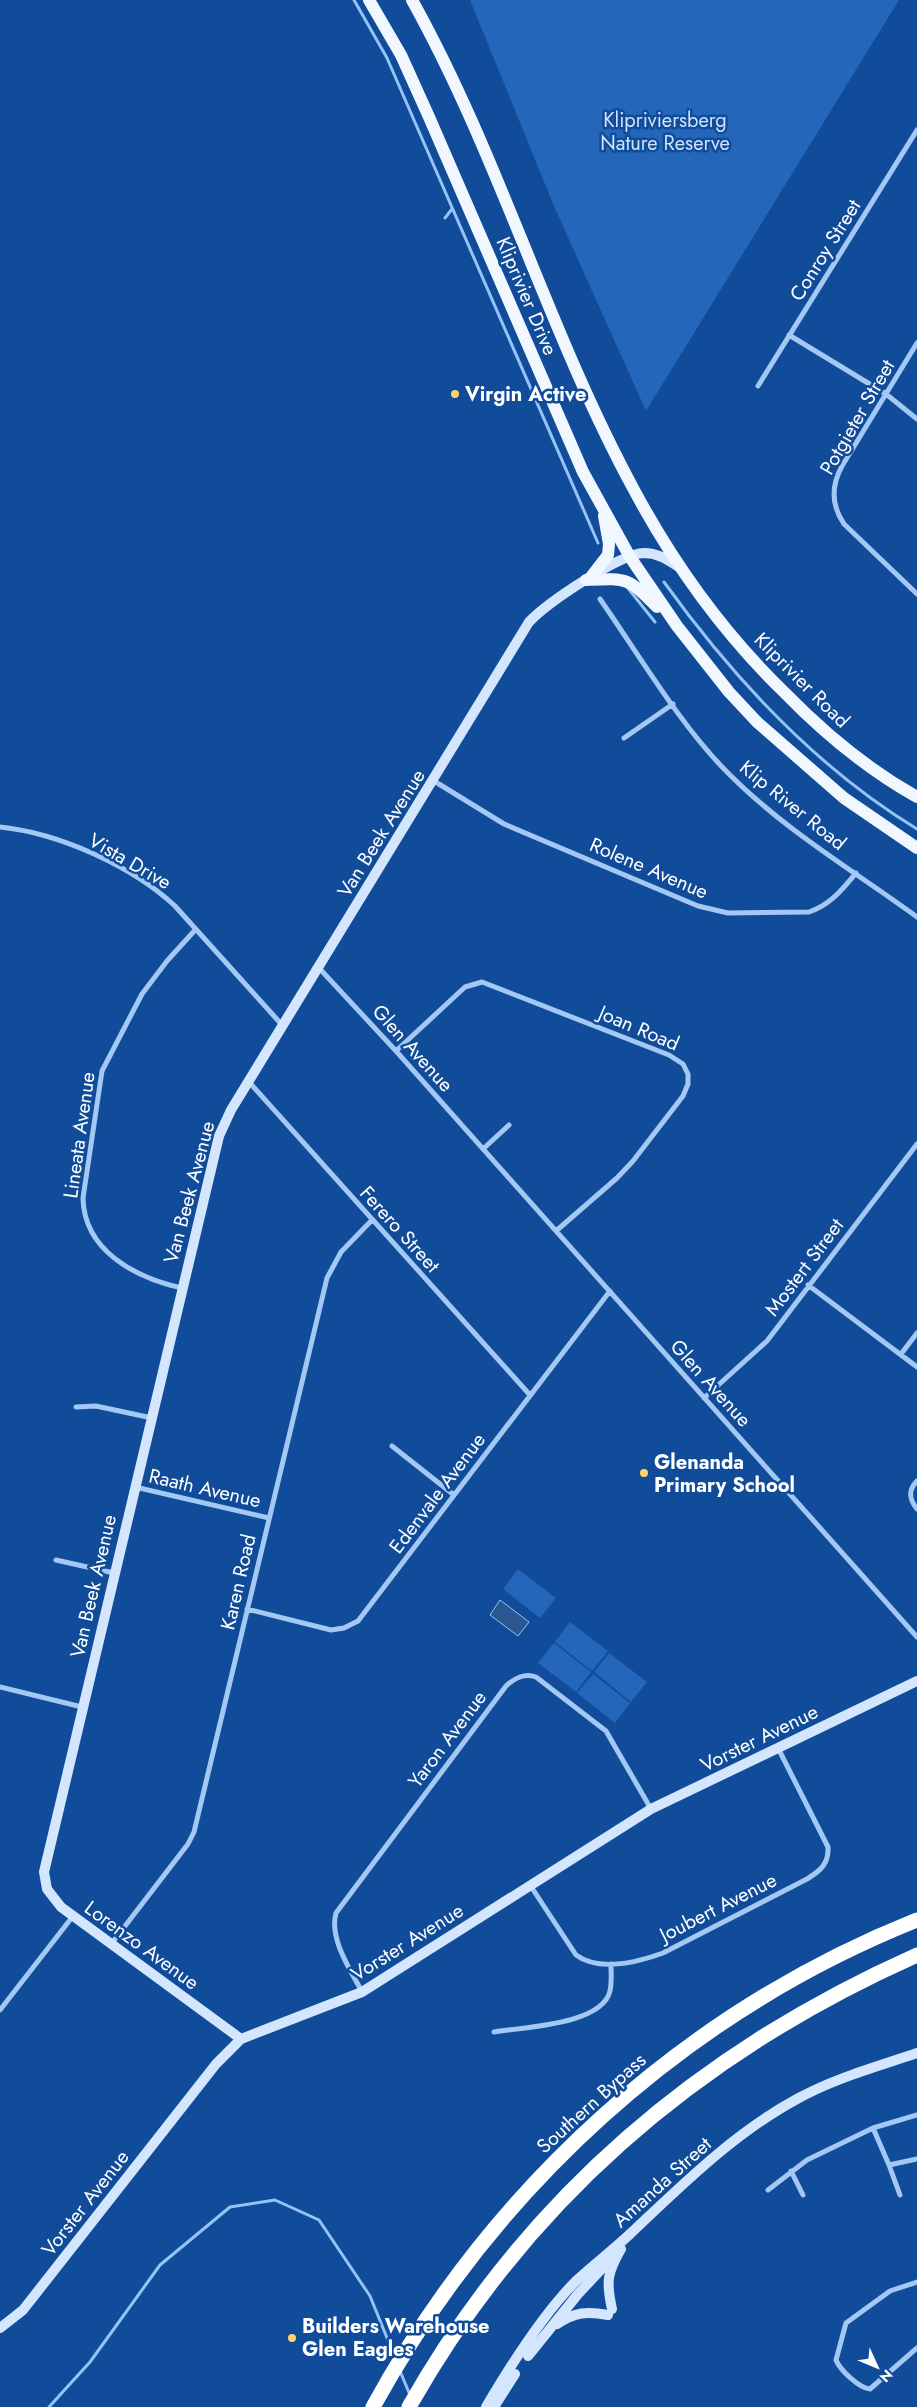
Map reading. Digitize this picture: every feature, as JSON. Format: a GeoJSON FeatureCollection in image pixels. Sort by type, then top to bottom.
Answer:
{"type":"FeatureCollection","features":[{"type":"Feature","properties":{"kind":"highway","name":"Southern Bypass"},"geometry":{"type":"LineString","coordinates":[[373,2407],[392,2372],[430,2313],[468,2260],[527,2190],[584,2132],[665,2064],[755,2002],[860,1944],[917,1920]]}},
{"type":"Feature","properties":{"kind":"highway"},"geometry":{"type":"LineString","coordinates":[[409,2407],[457,2329],[497,2274],[549,2213],[610,2152],[672,2099],[741,2049],[835,1994],[917,1955]]}},
{"type":"Feature","properties":{"kind":"main road","name":"Kliprivier Drive"},"geometry":{"type":"LineString","coordinates":[[369,0],[401,55],[429,116],[583,472],[604,514],[630,557],[677,626]]}},
{"type":"Feature","properties":{"kind":"main road","name":"Kliprivier Drive"},"geometry":{"type":"LineString","coordinates":[[412,0],[471,120],[609,441],[636,494],[680,568]]}},
{"type":"Feature","properties":{"kind":"main road"},"geometry":{"type":"LineString","coordinates":[[588,578],[608,555],[604,514]]}},
{"type":"Feature","properties":{"kind":"main road","name":"Kliprivier Road"},"geometry":{"type":"LineString","coordinates":[[680,568],[747,653],[822,731],[863,764],[917,798]]}},
{"type":"Feature","properties":{"kind":"main road"},"geometry":{"type":"LineString","coordinates":[[588,578],[618,578],[630,582],[677,626],[729,692],[757,722],[844,798],[917,848]]}},
{"type":"Feature","properties":{"kind":"street","name":"Conroy Street"},"geometry":{"type":"LineString","coordinates":[[758,386],[917,130]]}},
{"type":"Feature","properties":{"kind":"street"},"geometry":{"type":"LineString","coordinates":[[789,336],[886,394],[917,419]]}},
{"type":"Feature","properties":{"kind":"street","name":"Potgieter Street"},"geometry":{"type":"LineString","coordinates":[[917,344],[836,477],[834,497],[838,514],[844,524],[917,594]]}},
{"type":"Feature","properties":{"kind":"street","name":"Van Beek Avenue"},"geometry":{"type":"LineString","coordinates":[[45,1865],[182,1288],[219,1136],[226,1119],[434,781],[529,622],[550,602],[588,578],[630,557],[644,553],[658,555],[680,568]]}},
{"type":"Feature","properties":{"kind":"street","name":"Klip River Road"},"geometry":{"type":"LineString","coordinates":[[600,599],[673,704],[730,776],[779,818],[917,917]]}},
{"type":"Feature","properties":{"kind":"street"},"geometry":{"type":"LineString","coordinates":[[624,738],[673,704]]}},
{"type":"Feature","properties":{"kind":"street","name":"Rolene Avenue"},"geometry":{"type":"LineString","coordinates":[[434,781],[504,824],[698,906],[718,912],[792,914],[809,912],[831,901],[856,873]]}},
{"type":"Feature","properties":{"kind":"street","name":"Vista Drive"},"geometry":{"type":"LineString","coordinates":[[0,828],[41,834],[67,842],[131,874],[166,897],[283,1026]]}},
{"type":"Feature","properties":{"kind":"street","name":"Lineata Avenue"},"geometry":{"type":"LineString","coordinates":[[182,1288],[141,1276],[112,1257],[90,1229],[84,1214],[83,1198],[102,1070],[142,994],[167,961],[196,929]]}},
{"type":"Feature","properties":{"kind":"street","name":"Glen Avenue"},"geometry":{"type":"LineString","coordinates":[[319,968],[396,1051],[917,1637]]}},
{"type":"Feature","properties":{"kind":"street","name":"Joan Road"},"geometry":{"type":"LineString","coordinates":[[396,1051],[465,987],[482,982],[608,1030],[669,1055],[683,1064],[688,1074],[688,1084],[676,1105],[626,1169],[556,1231]]}},
{"type":"Feature","properties":{"kind":"street","name":"Ferero Street"},"geometry":{"type":"LineString","coordinates":[[249,1082],[530,1394]]}},
{"type":"Feature","properties":{"kind":"street"},"geometry":{"type":"LineString","coordinates":[[483,1149],[509,1125]]}},
{"type":"Feature","properties":{"kind":"street","name":"Mostert Street"},"geometry":{"type":"LineString","coordinates":[[704,1398],[767,1341],[917,1144]]}},
{"type":"Feature","properties":{"kind":"street","name":"Karen Road"},"geometry":{"type":"LineString","coordinates":[[112,1943],[188,1844],[194,1832],[330,1269],[344,1248],[372,1220]]}},
{"type":"Feature","properties":{"kind":"street"},"geometry":{"type":"LineString","coordinates":[[808,1285],[917,1367]]}},
{"type":"Feature","properties":{"kind":"street","name":"Edenvale Avenue"},"geometry":{"type":"LineString","coordinates":[[248,1609],[331,1630],[352,1625],[364,1614],[610,1291]]}},
{"type":"Feature","properties":{"kind":"street"},"geometry":{"type":"LineString","coordinates":[[901,1354],[917,1333]]}},
{"type":"Feature","properties":{"kind":"street"},"geometry":{"type":"LineString","coordinates":[[76,1407],[103,1407],[152,1418]]}},
{"type":"Feature","properties":{"kind":"street"},"geometry":{"type":"LineString","coordinates":[[392,1446],[454,1495]]}},
{"type":"Feature","properties":{"kind":"street"},"geometry":{"type":"LineString","coordinates":[[917,1481],[912,1488],[910,1498],[917,1509]]}},
{"type":"Feature","properties":{"kind":"street","name":"Raath Avenue"},"geometry":{"type":"LineString","coordinates":[[135,1487],[269,1518]]}},
{"type":"Feature","properties":{"kind":"street"},"geometry":{"type":"LineString","coordinates":[[56,1560],[114,1573]]}},
{"type":"Feature","properties":{"kind":"street","name":"Yaron Avenue"},"geometry":{"type":"LineString","coordinates":[[362,1992],[338,1940],[334,1926],[336,1913],[506,1686],[512,1681],[524,1675],[536,1677],[606,1732],[652,1809]]}},
{"type":"Feature","properties":{"kind":"street","name":"Vorster Avenue"},"geometry":{"type":"LineString","coordinates":[[0,2328],[23,2310],[216,2064],[241,2039],[362,1992],[652,1809],[917,1681]]}},
{"type":"Feature","properties":{"kind":"street"},"geometry":{"type":"LineString","coordinates":[[0,1687],[82,1708]]}},
{"type":"Feature","properties":{"kind":"street","name":"Joubert Avenue"},"geometry":{"type":"LineString","coordinates":[[530,1885],[576,1956],[592,1964],[611,1964],[640,1960],[663,1953],[807,1879],[823,1867],[828,1852],[826,1843],[778,1748]]}},
{"type":"Feature","properties":{"kind":"street","name":"Lorenzo Avenue"},"geometry":{"type":"LineString","coordinates":[[45,1865],[44,1877],[50,1895],[61,1907],[241,2039]]}},
{"type":"Feature","properties":{"kind":"street"},"geometry":{"type":"LineString","coordinates":[[0,2010],[73,1916]]}},
{"type":"Feature","properties":{"kind":"street"},"geometry":{"type":"LineString","coordinates":[[494,2032],[575,2019],[591,2012],[610,1991],[611,1964]]}},
{"type":"Feature","properties":{"kind":"street","name":"Amanda Street"},"geometry":{"type":"LineString","coordinates":[[486,2407],[535,2333],[576,2282],[630,2234],[672,2192],[720,2152],[773,2112],[797,2098],[841,2078],[917,2053]]}},
{"type":"Feature","properties":{"kind":"street","name":"Amanda Street"},"geometry":{"type":"LineString","coordinates":[[494,2407],[548,2329],[583,2288],[681,2190],[778,2116],[831,2088],[917,2058]]}},
{"type":"Feature","properties":{"kind":"street"},"geometry":{"type":"LineString","coordinates":[[768,2190],[807,2160],[873,2128],[917,2115]]}},
{"type":"Feature","properties":{"kind":"street"},"geometry":{"type":"LineString","coordinates":[[873,2128],[900,2195]]}},
{"type":"Feature","properties":{"kind":"street"},"geometry":{"type":"LineString","coordinates":[[889,2165],[917,2159]]}},
{"type":"Feature","properties":{"kind":"street"},"geometry":{"type":"LineString","coordinates":[[791,2171],[803,2195]]}},
{"type":"Feature","properties":{"kind":"street"},"geometry":{"type":"LineString","coordinates":[[548,2329],[575,2314],[610,2312],[608,2279],[611,2266],[621,2249]]}},
{"type":"Feature","properties":{"kind":"street"},"geometry":{"type":"LineString","coordinates":[[917,2282],[890,2291],[846,2322],[836,2360],[861,2386],[870,2389],[917,2348]]}},
{"type":"Feature","properties":{"kind":"green space","name":"Klipriviersberg Nature Reserve"},"geometry":{"type":"Polygon","coordinates":[[[470,0],[899,0],[646,411],[554,206],[470,0]]]}},
{"type":"Feature","properties":{"kind":"green space"},"geometry":{"type":"Polygon","coordinates":[[[518,1569],[556,1598],[540,1618],[503,1589],[518,1569]]]}},
{"type":"Feature","properties":{"kind":"green space"},"geometry":{"type":"Polygon","coordinates":[[[570,1622],[608,1651],[592,1671],[555,1642],[570,1622]]]}},
{"type":"Feature","properties":{"kind":"green space"},"geometry":{"type":"Polygon","coordinates":[[[554,1643],[591,1672],[576,1692],[538,1663],[554,1643]]]}},
{"type":"Feature","properties":{"kind":"green space"},"geometry":{"type":"Polygon","coordinates":[[[609,1653],[647,1682],[631,1702],[594,1672],[609,1653]]]}},
{"type":"Feature","properties":{"kind":"green space"},"geometry":{"type":"Polygon","coordinates":[[[593,1674],[630,1703],[615,1723],[577,1693],[593,1674]]]}},
{"type":"Feature","properties":{"kind":"shaded area"},"geometry":{"type":"Polygon","coordinates":[[[500,1600],[529,1622],[518,1636],[490,1615],[500,1600]]]}},
{"type":"Feature","properties":{"kind":"waterway"},"geometry":{"type":"LineString","coordinates":[[354,0],[387,58],[598,543]]}},
{"type":"Feature","properties":{"kind":"waterway"},"geometry":{"type":"LineString","coordinates":[[445,218],[452,209]]}},
{"type":"Feature","properties":{"kind":"waterway"},"geometry":{"type":"LineString","coordinates":[[664,582],[718,652],[778,718],[844,778],[880,805],[917,829]]}},
{"type":"Feature","properties":{"kind":"waterway"},"geometry":{"type":"LineString","coordinates":[[627,587],[655,622]]}},
{"type":"Feature","properties":{"kind":"waterway"},"geometry":{"type":"LineString","coordinates":[[49,2407],[90,2362],[160,2265],[230,2207],[275,2200],[319,2220],[370,2296],[396,2360]]}},
{"type":"Feature","properties":{"kind":"waterway"},"geometry":{"type":"LineString","coordinates":[[400,2371],[410,2395]]}},
{"type":"Feature","properties":{"kind":"place","name":"Virgin Active"},"geometry":{"type":"Point","coordinates":[455,394]}},
{"type":"Feature","properties":{"kind":"place","name":"Glenanda Primary School"},"geometry":{"type":"Point","coordinates":[644,1473]}},
{"type":"Feature","properties":{"kind":"place","name":"Builders Warehouse Glen Eagles"},"geometry":{"type":"Point","coordinates":[292,2338]}}]}
